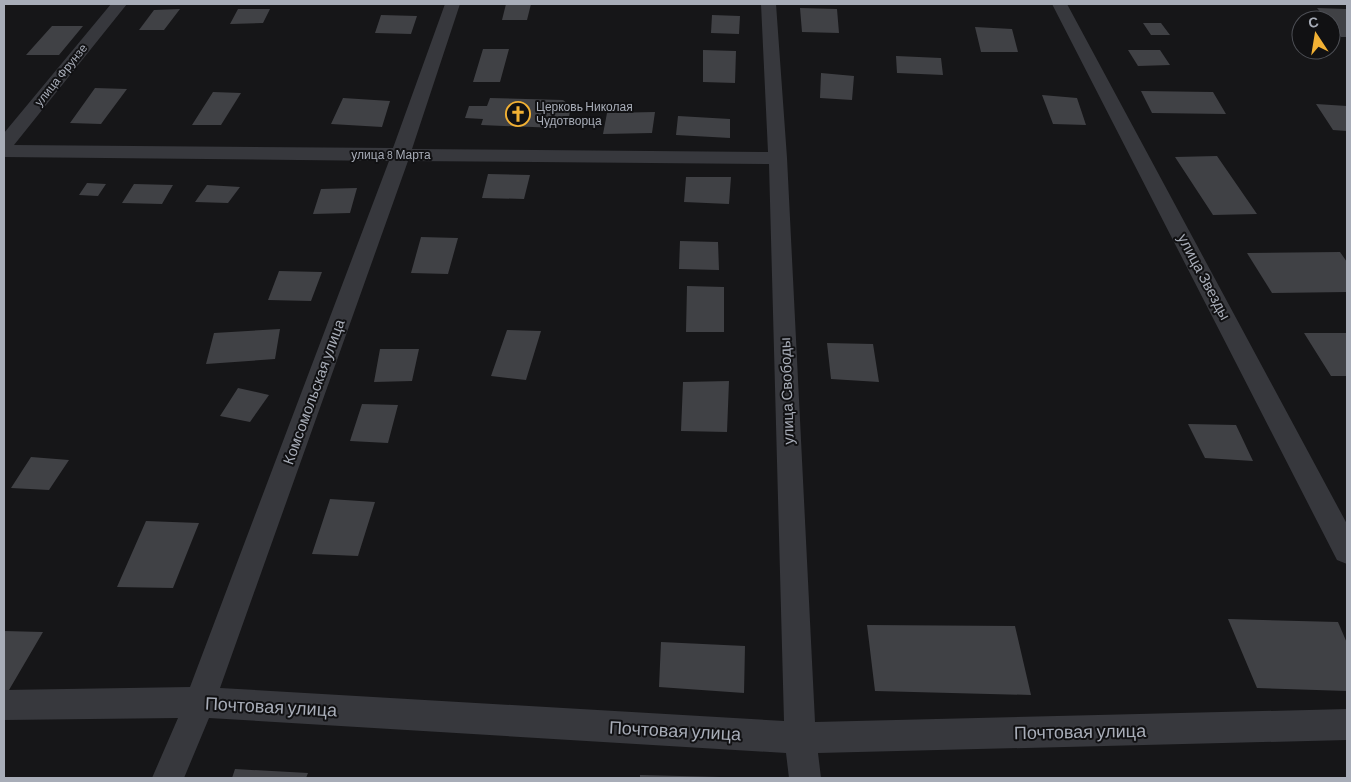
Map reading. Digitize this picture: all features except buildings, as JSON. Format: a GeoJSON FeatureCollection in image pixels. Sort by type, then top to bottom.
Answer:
{"type":"FeatureCollection","features":[{"type":"Feature","properties":{"kind":"street","name":"улица Фрунзе"},"geometry":{"type":"LineString","coordinates":[[4,146],[119,4]]}},
{"type":"Feature","properties":{"kind":"street","name":"Комсомольская улица"},"geometry":{"type":"LineString","coordinates":[[168,778],[200,702],[400,156],[453,4]]}},
{"type":"Feature","properties":{"kind":"street","name":"улица Свободы"},"geometry":{"type":"LineString","coordinates":[[770,4],[778,158],[800,738],[804,778]]}},
{"type":"Feature","properties":{"kind":"street","name":"улица Звезды"},"geometry":{"type":"LineString","coordinates":[[1059,4],[1347,551]]}},
{"type":"Feature","properties":{"kind":"street","name":"улица 8 Марта"},"geometry":{"type":"LineString","coordinates":[[4,151],[778,158]]}},
{"type":"Feature","properties":{"kind":"street","name":"Почтовая улица"},"geometry":{"type":"LineString","coordinates":[[4,705],[200,702],[800,738],[1347,725]]}},
{"type":"Feature","properties":{"kind":"place","name":"Церковь Николая Чудотворца"},"geometry":{"type":"Point","coordinates":[518,114]}}]}
